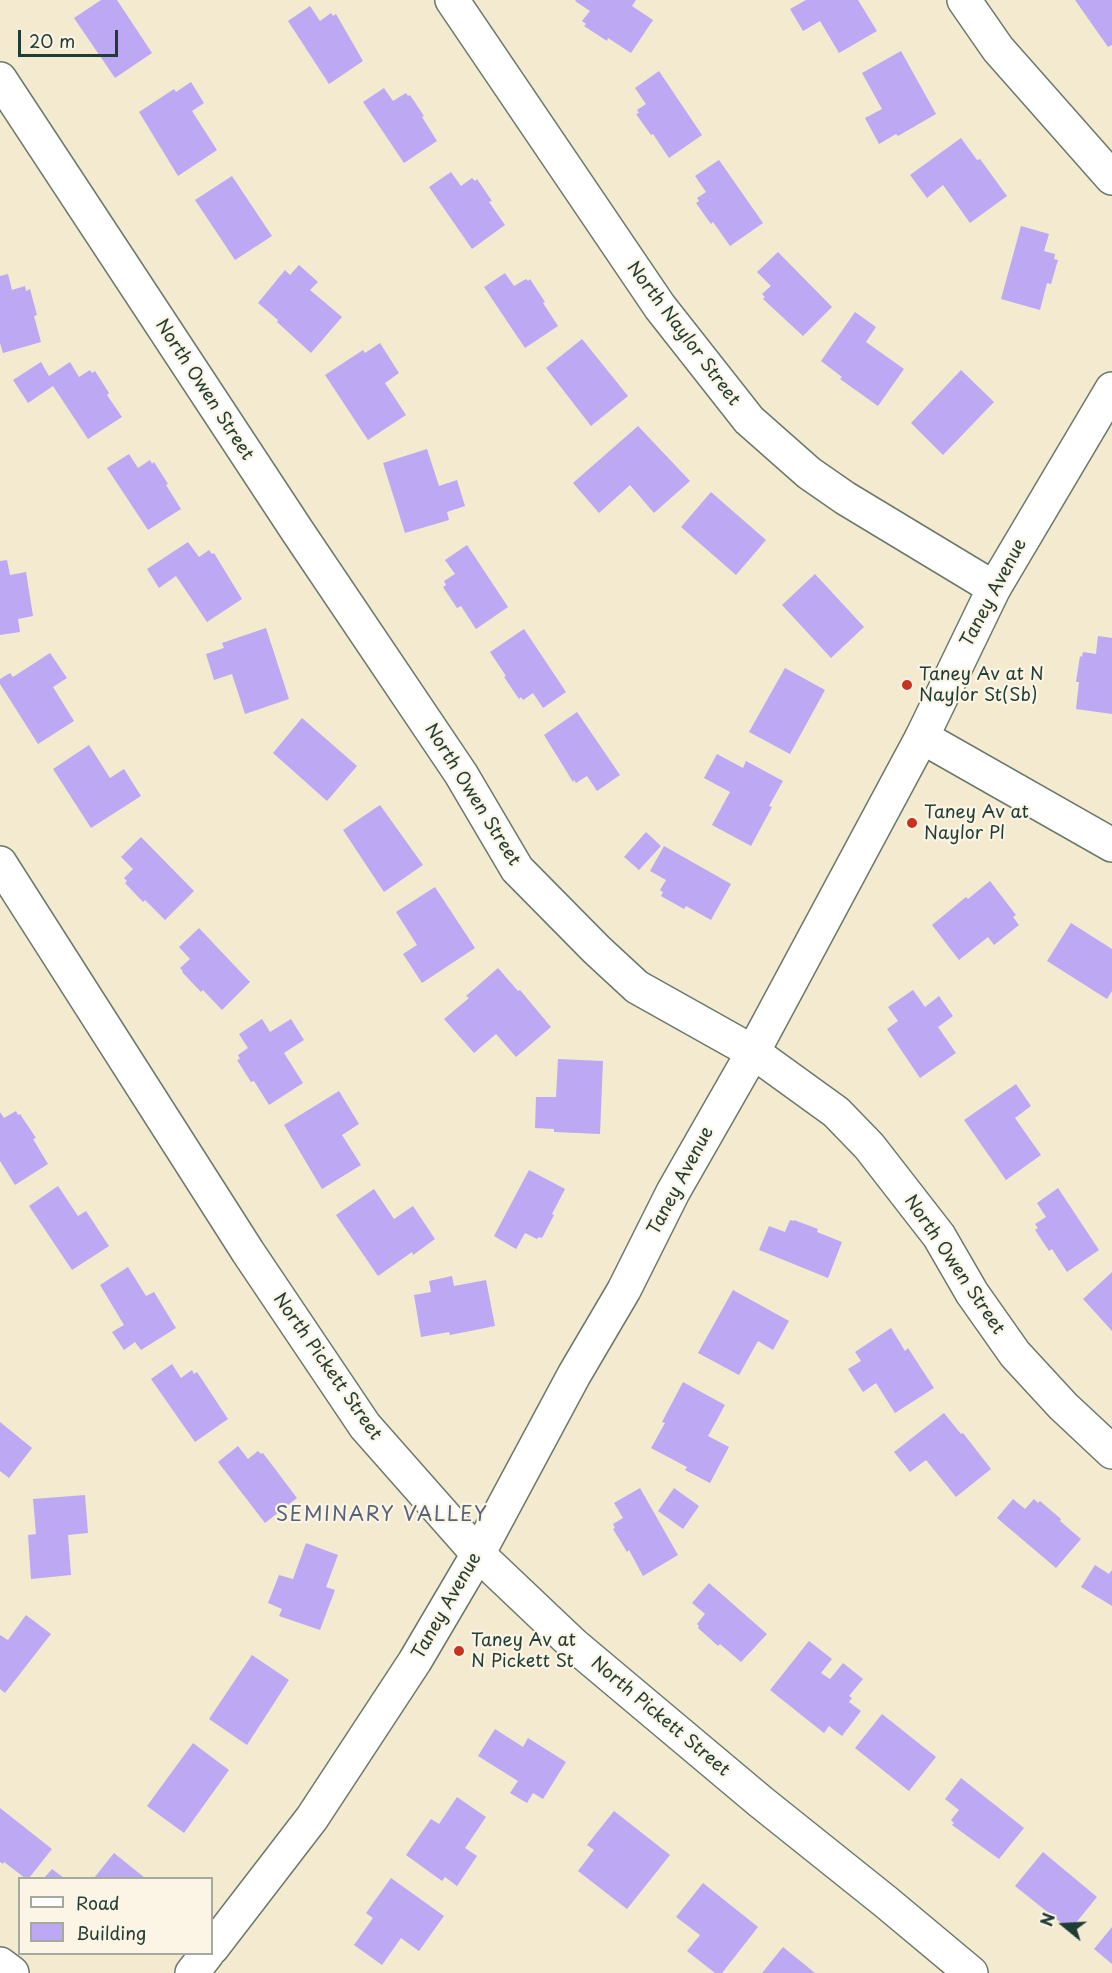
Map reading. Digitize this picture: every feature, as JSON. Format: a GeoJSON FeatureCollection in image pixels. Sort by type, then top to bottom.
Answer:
{"type":"FeatureCollection","features":[{"type":"Feature","properties":{"kind":"street","name":"North Naylor Street"},"geometry":{"type":"LineString","coordinates":[[452,0],[660,308],[749,420],[809,473],[845,498],[994,588]]}},
{"type":"Feature","properties":{"kind":"street"},"geometry":{"type":"LineString","coordinates":[[964,0],[998,50],[1112,178]]}},
{"type":"Feature","properties":{"kind":"street","name":"North Owen Street"},"geometry":{"type":"LineString","coordinates":[[0,79],[297,532],[461,774],[518,869],[597,950],[637,987],[753,1052],[836,1112],[869,1146],[939,1236],[972,1293],[1015,1354],[1063,1406],[1112,1452]]}},
{"type":"Feature","properties":{"kind":"street","name":"Taney Avenue"},"geometry":{"type":"LineString","coordinates":[[213,1947],[312,1818],[415,1661],[478,1554],[574,1375],[624,1290],[673,1192],[753,1052],[922,737],[994,588],[1112,389]]}},
{"type":"Feature","properties":{"kind":"street"},"geometry":{"type":"LineString","coordinates":[[922,737],[1112,845]]}},
{"type":"Feature","properties":{"kind":"street","name":"North Pickett Street"},"geometry":{"type":"LineString","coordinates":[[0,863],[248,1252],[365,1426],[478,1554],[583,1652],[761,1802],[971,1973]]}},
{"type":"Feature","properties":{"kind":"street"},"geometry":{"type":"LineString","coordinates":[[192,1973],[206,1955]]}},
{"type":"Feature","properties":{"kind":"street"},"geometry":{"type":"LineString","coordinates":[[0,1964],[12,1973]]}},
{"type":"Feature","properties":{"kind":"building"},"geometry":{"type":"Polygon","coordinates":[[[101,0],[117,0],[152,53],[115,78],[74,18],[101,0]]]}},
{"type":"Feature","properties":{"kind":"building"},"geometry":{"type":"Polygon","coordinates":[[[576,0],[636,0],[632,6],[653,20],[631,53],[584,26],[586,24],[582,21],[590,11],[576,0]]]}},
{"type":"Feature","properties":{"kind":"building"},"geometry":{"type":"Polygon","coordinates":[[[806,0],[858,0],[877,31],[839,53],[820,21],[803,31],[790,9],[806,0]]]}},
{"type":"Feature","properties":{"kind":"building"},"geometry":{"type":"Polygon","coordinates":[[[1075,0],[1112,0],[1112,45],[1108,47],[1075,0]]]}},
{"type":"Feature","properties":{"kind":"building"},"geometry":{"type":"Polygon","coordinates":[[[310,6],[320,21],[331,13],[333,16],[336,14],[363,61],[329,84],[288,21],[310,6]]]}},
{"type":"Feature","properties":{"kind":"building"},"geometry":{"type":"Polygon","coordinates":[[[901,51],[936,114],[879,144],[865,118],[882,109],[862,73],[901,51]]]}},
{"type":"Feature","properties":{"kind":"building"},"geometry":{"type":"Polygon","coordinates":[[[659,71],[702,135],[669,158],[636,114],[639,113],[637,110],[646,104],[635,88],[659,71]]]}},
{"type":"Feature","properties":{"kind":"building"},"geometry":{"type":"Polygon","coordinates":[[[191,82],[204,103],[192,111],[217,150],[178,176],[139,112],[174,89],[176,92],[191,82]]]}},
{"type":"Feature","properties":{"kind":"building"},"geometry":{"type":"Polygon","coordinates":[[[384,88],[393,101],[406,93],[410,95],[437,141],[404,163],[363,102],[384,88]]]}},
{"type":"Feature","properties":{"kind":"building"},"geometry":{"type":"Polygon","coordinates":[[[961,138],[977,160],[980,159],[1007,196],[970,223],[943,185],[927,198],[910,175],[961,138]]]}},
{"type":"Feature","properties":{"kind":"building"},"geometry":{"type":"Polygon","coordinates":[[[719,160],[763,223],[730,246],[696,203],[699,201],[697,198],[706,192],[695,176],[719,160]]]}},
{"type":"Feature","properties":{"kind":"building"},"geometry":{"type":"Polygon","coordinates":[[[451,172],[461,186],[472,178],[475,181],[477,179],[505,225],[472,249],[429,187],[451,172]]]}},
{"type":"Feature","properties":{"kind":"building"},"geometry":{"type":"Polygon","coordinates":[[[232,176],[272,236],[235,260],[195,200],[232,176]]]}},
{"type":"Feature","properties":{"kind":"building"},"geometry":{"type":"Polygon","coordinates":[[[1021,226],[1049,234],[1044,251],[1055,254],[1054,259],[1058,260],[1051,284],[1047,283],[1040,310],[1001,299],[1021,226]]]}},
{"type":"Feature","properties":{"kind":"building"},"geometry":{"type":"Polygon","coordinates":[[[778,252],[832,307],[803,336],[763,299],[765,297],[762,294],[771,286],[757,272],[778,252]]]}},
{"type":"Feature","properties":{"kind":"building"},"geometry":{"type":"Polygon","coordinates":[[[299,265],[318,282],[310,290],[342,317],[311,353],[258,303],[285,270],[290,275],[299,265]]]}},
{"type":"Feature","properties":{"kind":"building"},"geometry":{"type":"Polygon","coordinates":[[[505,273],[514,286],[530,279],[558,326],[525,348],[484,287],[505,273]]]}},
{"type":"Feature","properties":{"kind":"building"},"geometry":{"type":"Polygon","coordinates":[[[8,274],[12,290],[25,286],[26,291],[30,289],[41,342],[3,353],[0,343],[0,276],[8,274]]]}},
{"type":"Feature","properties":{"kind":"building"},"geometry":{"type":"Polygon","coordinates":[[[855,312],[876,327],[866,342],[904,369],[878,406],[840,379],[842,377],[821,361],[855,312]]]}},
{"type":"Feature","properties":{"kind":"building"},"geometry":{"type":"Polygon","coordinates":[[[582,339],[628,396],[591,426],[546,368],[582,339]]]}},
{"type":"Feature","properties":{"kind":"building"},"geometry":{"type":"Polygon","coordinates":[[[380,343],[399,373],[385,383],[406,415],[368,440],[325,375],[363,350],[365,353],[380,343]]]}},
{"type":"Feature","properties":{"kind":"building"},"geometry":{"type":"Polygon","coordinates":[[[41,362],[49,376],[70,362],[79,377],[90,370],[92,373],[95,371],[122,417],[88,439],[53,386],[28,403],[13,380],[41,362]]]}},
{"type":"Feature","properties":{"kind":"building"},"geometry":{"type":"Polygon","coordinates":[[[961,370],[994,402],[943,455],[911,423],[961,370]]]}},
{"type":"Feature","properties":{"kind":"building"},"geometry":{"type":"Polygon","coordinates":[[[638,426],[690,481],[654,513],[630,485],[599,513],[573,483],[638,426]]]}},
{"type":"Feature","properties":{"kind":"building"},"geometry":{"type":"Polygon","coordinates":[[[427,449],[439,486],[457,480],[465,506],[447,512],[449,520],[405,533],[383,463],[427,449]]]}},
{"type":"Feature","properties":{"kind":"building"},"geometry":{"type":"Polygon","coordinates":[[[129,454],[138,468],[150,460],[152,464],[154,462],[181,509],[148,530],[107,468],[129,454]]]}},
{"type":"Feature","properties":{"kind":"building"},"geometry":{"type":"Polygon","coordinates":[[[711,492],[766,540],[736,575],[681,527],[711,492]]]}},
{"type":"Feature","properties":{"kind":"building"},"geometry":{"type":"Polygon","coordinates":[[[188,542],[199,557],[209,550],[212,554],[214,553],[242,599],[207,622],[176,576],[159,588],[147,569],[188,542]]]}},
{"type":"Feature","properties":{"kind":"building"},"geometry":{"type":"Polygon","coordinates":[[[467,545],[508,607],[476,629],[461,606],[457,608],[443,587],[446,585],[444,581],[455,574],[445,560],[467,545]]]}},
{"type":"Feature","properties":{"kind":"building"},"geometry":{"type":"Polygon","coordinates":[[[7,560],[10,575],[26,572],[33,616],[18,619],[20,632],[0,635],[0,561],[7,560]]]}},
{"type":"Feature","properties":{"kind":"building"},"geometry":{"type":"Polygon","coordinates":[[[815,574],[864,627],[831,658],[782,605],[815,574]]]}},
{"type":"Feature","properties":{"kind":"building"},"geometry":{"type":"Polygon","coordinates":[[[266,628],[289,699],[245,714],[232,674],[214,680],[206,654],[224,648],[222,643],[266,628]]]}},
{"type":"Feature","properties":{"kind":"building"},"geometry":{"type":"Polygon","coordinates":[[[524,629],[566,692],[543,708],[533,693],[523,700],[521,697],[519,699],[490,652],[524,629]]]}},
{"type":"Feature","properties":{"kind":"building"},"geometry":{"type":"Polygon","coordinates":[[[1098,636],[1112,638],[1112,714],[1076,709],[1079,682],[1076,682],[1080,656],[1082,657],[1083,652],[1096,654],[1098,636]]]}},
{"type":"Feature","properties":{"kind":"building"},"geometry":{"type":"Polygon","coordinates":[[[50,653],[67,678],[53,687],[74,721],[38,744],[0,684],[0,679],[10,673],[13,677],[50,653]]]}},
{"type":"Feature","properties":{"kind":"building"},"geometry":{"type":"Polygon","coordinates":[[[785,668],[825,690],[790,754],[749,732],[785,668]]]}},
{"type":"Feature","properties":{"kind":"building"},"geometry":{"type":"Polygon","coordinates":[[[577,712],[620,775],[597,791],[587,776],[576,783],[574,780],[573,782],[544,735],[577,712]]]}},
{"type":"Feature","properties":{"kind":"building"},"geometry":{"type":"Polygon","coordinates":[[[302,718],[357,766],[327,801],[273,753],[302,718]]]}},
{"type":"Feature","properties":{"kind":"building"},"geometry":{"type":"Polygon","coordinates":[[[89,745],[110,778],[124,769],[141,796],[91,828],[53,769],[89,745]]]}},
{"type":"Feature","properties":{"kind":"building"},"geometry":{"type":"Polygon","coordinates":[[[717,754],[743,768],[746,761],[783,781],[751,846],[712,825],[730,792],[704,778],[717,754]]]}},
{"type":"Feature","properties":{"kind":"building"},"geometry":{"type":"Polygon","coordinates":[[[380,805],[423,865],[384,892],[343,830],[380,805]]]}},
{"type":"Feature","properties":{"kind":"building"},"geometry":{"type":"Polygon","coordinates":[[[646,832],[661,846],[639,870],[624,857],[646,832]]]}},
{"type":"Feature","properties":{"kind":"building"},"geometry":{"type":"Polygon","coordinates":[[[141,837],[194,891],[165,920],[125,883],[127,881],[124,878],[133,869],[121,857],[141,837]]]}},
{"type":"Feature","properties":{"kind":"building"},"geometry":{"type":"Polygon","coordinates":[[[664,846],[731,884],[711,920],[686,906],[684,909],[661,896],[663,892],[660,890],[666,880],[650,871],[664,846]]]}},
{"type":"Feature","properties":{"kind":"building"},"geometry":{"type":"Polygon","coordinates":[[[990,881],[1016,915],[1013,917],[1019,925],[994,945],[988,937],[959,960],[932,925],[990,881]]]}},
{"type":"Feature","properties":{"kind":"building"},"geometry":{"type":"Polygon","coordinates":[[[435,887],[475,948],[422,983],[403,954],[417,945],[396,912],[435,887]]]}},
{"type":"Feature","properties":{"kind":"building"},"geometry":{"type":"Polygon","coordinates":[[[1071,923],[1112,949],[1112,991],[1107,999],[1047,961],[1071,923]]]}},
{"type":"Feature","properties":{"kind":"building"},"geometry":{"type":"Polygon","coordinates":[[[199,928],[250,982],[222,1010],[203,990],[201,992],[180,968],[190,959],[179,947],[199,928]]]}},
{"type":"Feature","properties":{"kind":"building"},"geometry":{"type":"Polygon","coordinates":[[[498,968],[551,1027],[516,1057],[496,1034],[474,1053],[444,1019],[469,998],[466,996],[498,968]]]}},
{"type":"Feature","properties":{"kind":"building"},"geometry":{"type":"Polygon","coordinates":[[[913,990],[925,1007],[939,996],[953,1016],[938,1027],[956,1053],[920,1078],[887,1029],[898,1021],[888,1007],[913,990]]]}},
{"type":"Feature","properties":{"kind":"building"},"geometry":{"type":"Polygon","coordinates":[[[262,1019],[270,1032],[291,1019],[304,1040],[284,1053],[303,1083],[269,1105],[237,1060],[240,1059],[238,1055],[248,1048],[239,1034],[262,1019]]]}},
{"type":"Feature","properties":{"kind":"building"},"geometry":{"type":"Polygon","coordinates":[[[558,1059],[603,1061],[600,1134],[554,1132],[554,1129],[535,1128],[536,1097],[556,1097],[558,1059]]]}},
{"type":"Feature","properties":{"kind":"building"},"geometry":{"type":"Polygon","coordinates":[[[1016,1084],[1031,1106],[1015,1118],[1041,1155],[1006,1180],[964,1120],[1016,1084]]]}},
{"type":"Feature","properties":{"kind":"building"},"geometry":{"type":"Polygon","coordinates":[[[339,1091],[359,1124],[342,1135],[361,1165],[322,1189],[284,1125],[339,1091]]]}},
{"type":"Feature","properties":{"kind":"building"},"geometry":{"type":"Polygon","coordinates":[[[16,1111],[36,1138],[33,1139],[48,1164],[15,1185],[0,1161],[0,1112],[4,1118],[16,1111]]]}},
{"type":"Feature","properties":{"kind":"building"},"geometry":{"type":"Polygon","coordinates":[[[529,1170],[565,1189],[542,1238],[537,1239],[525,1233],[516,1249],[494,1236],[529,1170]]]}},
{"type":"Feature","properties":{"kind":"building"},"geometry":{"type":"Polygon","coordinates":[[[58,1186],[78,1216],[86,1211],[109,1246],[72,1270],[29,1206],[58,1186]]]}},
{"type":"Feature","properties":{"kind":"building"},"geometry":{"type":"Polygon","coordinates":[[[1058,1188],[1099,1250],[1067,1272],[1052,1249],[1049,1251],[1035,1230],[1038,1228],[1035,1224],[1046,1217],[1037,1203],[1058,1188]]]}},
{"type":"Feature","properties":{"kind":"building"},"geometry":{"type":"Polygon","coordinates":[[[374,1189],[394,1219],[413,1206],[435,1239],[378,1276],[336,1215],[374,1189]]]}},
{"type":"Feature","properties":{"kind":"building"},"geometry":{"type":"Polygon","coordinates":[[[790,1220],[818,1229],[817,1232],[842,1242],[828,1278],[759,1250],[769,1226],[785,1232],[790,1220]]]}},
{"type":"Feature","properties":{"kind":"building"},"geometry":{"type":"Polygon","coordinates":[[[128,1267],[146,1296],[154,1292],[176,1328],[141,1350],[135,1342],[124,1350],[112,1332],[124,1325],[100,1285],[128,1267]]]}},
{"type":"Feature","properties":{"kind":"building"},"geometry":{"type":"Polygon","coordinates":[[[1112,1272],[1112,1331],[1083,1299],[1112,1272]]]}},
{"type":"Feature","properties":{"kind":"building"},"geometry":{"type":"Polygon","coordinates":[[[452,1276],[454,1286],[486,1280],[495,1326],[450,1335],[449,1332],[421,1337],[414,1295],[431,1292],[429,1281],[452,1276]]]}},
{"type":"Feature","properties":{"kind":"building"},"geometry":{"type":"Polygon","coordinates":[[[733,1290],[789,1321],[773,1350],[758,1341],[739,1375],[698,1353],[733,1290]]]}},
{"type":"Feature","properties":{"kind":"building"},"geometry":{"type":"Polygon","coordinates":[[[891,1328],[905,1351],[908,1348],[934,1388],[895,1413],[876,1383],[863,1392],[848,1369],[861,1361],[855,1352],[891,1328]]]}},
{"type":"Feature","properties":{"kind":"building"},"geometry":{"type":"Polygon","coordinates":[[[172,1364],[181,1378],[192,1370],[194,1374],[197,1372],[228,1419],[195,1442],[151,1379],[172,1364]]]}},
{"type":"Feature","properties":{"kind":"building"},"geometry":{"type":"Polygon","coordinates":[[[683,1382],[725,1405],[708,1436],[729,1447],[710,1483],[685,1470],[687,1467],[651,1448],[683,1382]]]}},
{"type":"Feature","properties":{"kind":"building"},"geometry":{"type":"Polygon","coordinates":[[[944,1413],[991,1469],[956,1497],[926,1460],[910,1472],[894,1452],[944,1413]]]}},
{"type":"Feature","properties":{"kind":"building"},"geometry":{"type":"Polygon","coordinates":[[[0,1422],[32,1448],[9,1478],[0,1471],[0,1422]]]}},
{"type":"Feature","properties":{"kind":"building"},"geometry":{"type":"Polygon","coordinates":[[[238,1446],[248,1459],[258,1451],[263,1453],[297,1498],[265,1523],[218,1462],[238,1446]]]}},
{"type":"Feature","properties":{"kind":"building"},"geometry":{"type":"Polygon","coordinates":[[[640,1488],[678,1555],[643,1576],[629,1550],[627,1552],[613,1529],[615,1528],[613,1524],[623,1518],[614,1503],[640,1488]]]}},
{"type":"Feature","properties":{"kind":"building"},"geometry":{"type":"Polygon","coordinates":[[[674,1488],[699,1506],[683,1529],[658,1511],[674,1488]]]}},
{"type":"Feature","properties":{"kind":"building"},"geometry":{"type":"Polygon","coordinates":[[[85,1495],[88,1533],[68,1535],[71,1575],[31,1579],[28,1535],[36,1534],[33,1499],[85,1495]]]}},
{"type":"Feature","properties":{"kind":"building"},"geometry":{"type":"Polygon","coordinates":[[[1013,1499],[1025,1509],[1034,1499],[1038,1503],[1040,1501],[1081,1539],[1056,1568],[997,1518],[1013,1499]]]}},
{"type":"Feature","properties":{"kind":"building"},"geometry":{"type":"Polygon","coordinates":[[[306,1543],[338,1555],[326,1587],[335,1590],[320,1630],[279,1616],[282,1609],[268,1603],[279,1575],[293,1579],[306,1543]]]}},
{"type":"Feature","properties":{"kind":"building"},"geometry":{"type":"Polygon","coordinates":[[[1095,1565],[1109,1574],[1112,1570],[1112,1606],[1081,1587],[1095,1565]]]}},
{"type":"Feature","properties":{"kind":"building"},"geometry":{"type":"Polygon","coordinates":[[[709,1583],[767,1634],[741,1662],[698,1628],[697,1624],[705,1614],[692,1603],[709,1583]]]}},
{"type":"Feature","properties":{"kind":"building"},"geometry":{"type":"Polygon","coordinates":[[[26,1615],[51,1634],[5,1693],[0,1689],[0,1635],[8,1640],[26,1615]]]}},
{"type":"Feature","properties":{"kind":"building"},"geometry":{"type":"Polygon","coordinates":[[[809,1641],[832,1659],[821,1673],[830,1679],[843,1663],[863,1679],[849,1696],[852,1698],[849,1702],[861,1711],[842,1736],[829,1726],[824,1733],[770,1690],[809,1641]]]}},
{"type":"Feature","properties":{"kind":"building"},"geometry":{"type":"Polygon","coordinates":[[[252,1655],[289,1680],[247,1745],[209,1719],[252,1655]]]}},
{"type":"Feature","properties":{"kind":"building"},"geometry":{"type":"Polygon","coordinates":[[[882,1714],[936,1757],[909,1791],[855,1748],[882,1714]]]}},
{"type":"Feature","properties":{"kind":"building"},"geometry":{"type":"Polygon","coordinates":[[[495,1729],[523,1747],[528,1738],[566,1762],[543,1799],[533,1793],[527,1803],[510,1793],[518,1781],[478,1756],[495,1729]]]}},
{"type":"Feature","properties":{"kind":"building"},"geometry":{"type":"Polygon","coordinates":[[[193,1743],[229,1770],[184,1833],[147,1806],[193,1743]]]}},
{"type":"Feature","properties":{"kind":"building"},"geometry":{"type":"Polygon","coordinates":[[[961,1778],[1024,1828],[999,1859],[952,1825],[954,1823],[951,1820],[959,1810],[945,1799],[961,1778]]]}},
{"type":"Feature","properties":{"kind":"building"},"geometry":{"type":"Polygon","coordinates":[[[457,1797],[486,1817],[465,1848],[477,1856],[457,1886],[445,1877],[442,1881],[406,1855],[431,1819],[439,1824],[457,1797]]]}},
{"type":"Feature","properties":{"kind":"building"},"geometry":{"type":"Polygon","coordinates":[[[0,1808],[52,1849],[30,1877],[24,1877],[4,1862],[3,1864],[0,1862],[0,1808]]]}},
{"type":"Feature","properties":{"kind":"building"},"geometry":{"type":"Polygon","coordinates":[[[614,1811],[670,1855],[627,1909],[578,1871],[594,1850],[587,1845],[614,1811]]]}},
{"type":"Feature","properties":{"kind":"building"},"geometry":{"type":"Polygon","coordinates":[[[1043,1852],[1097,1897],[1070,1930],[1015,1886],[1043,1852]]]}},
{"type":"Feature","properties":{"kind":"building"},"geometry":{"type":"Polygon","coordinates":[[[114,1853],[144,1877],[95,1877],[114,1853]]]}},
{"type":"Feature","properties":{"kind":"building"},"geometry":{"type":"Polygon","coordinates":[[[52,1869],[63,1877],[45,1877],[52,1869]]]}},
{"type":"Feature","properties":{"kind":"building"},"geometry":{"type":"Polygon","coordinates":[[[391,1878],[444,1916],[419,1951],[401,1938],[382,1965],[354,1945],[373,1918],[366,1913],[391,1878]]]}},
{"type":"Feature","properties":{"kind":"building"},"geometry":{"type":"Polygon","coordinates":[[[703,1883],[758,1927],[722,1973],[715,1973],[687,1951],[700,1935],[676,1917],[703,1883]]]}},
{"type":"Feature","properties":{"kind":"building"},"geometry":{"type":"Polygon","coordinates":[[[1112,1927],[1112,1964],[1094,1949],[1112,1927]]]}},
{"type":"Feature","properties":{"kind":"building"},"geometry":{"type":"Polygon","coordinates":[[[783,1947],[815,1973],[762,1973],[783,1947]]]}},
{"type":"Feature","properties":{"kind":"place","name":"Taney Av at N Naylor St(Sb)"},"geometry":{"type":"Point","coordinates":[907,685]}},
{"type":"Feature","properties":{"kind":"place","name":"Taney Av at Naylor Pl"},"geometry":{"type":"Point","coordinates":[912,823]}},
{"type":"Feature","properties":{"kind":"place","name":"Taney Av at N Pickett St"},"geometry":{"type":"Point","coordinates":[459,1651]}},
{"type":"Feature","properties":{"kind":"district","name":"SEMINARY VALLEY"},"geometry":{"type":"Point","coordinates":[382,1515]}}]}
